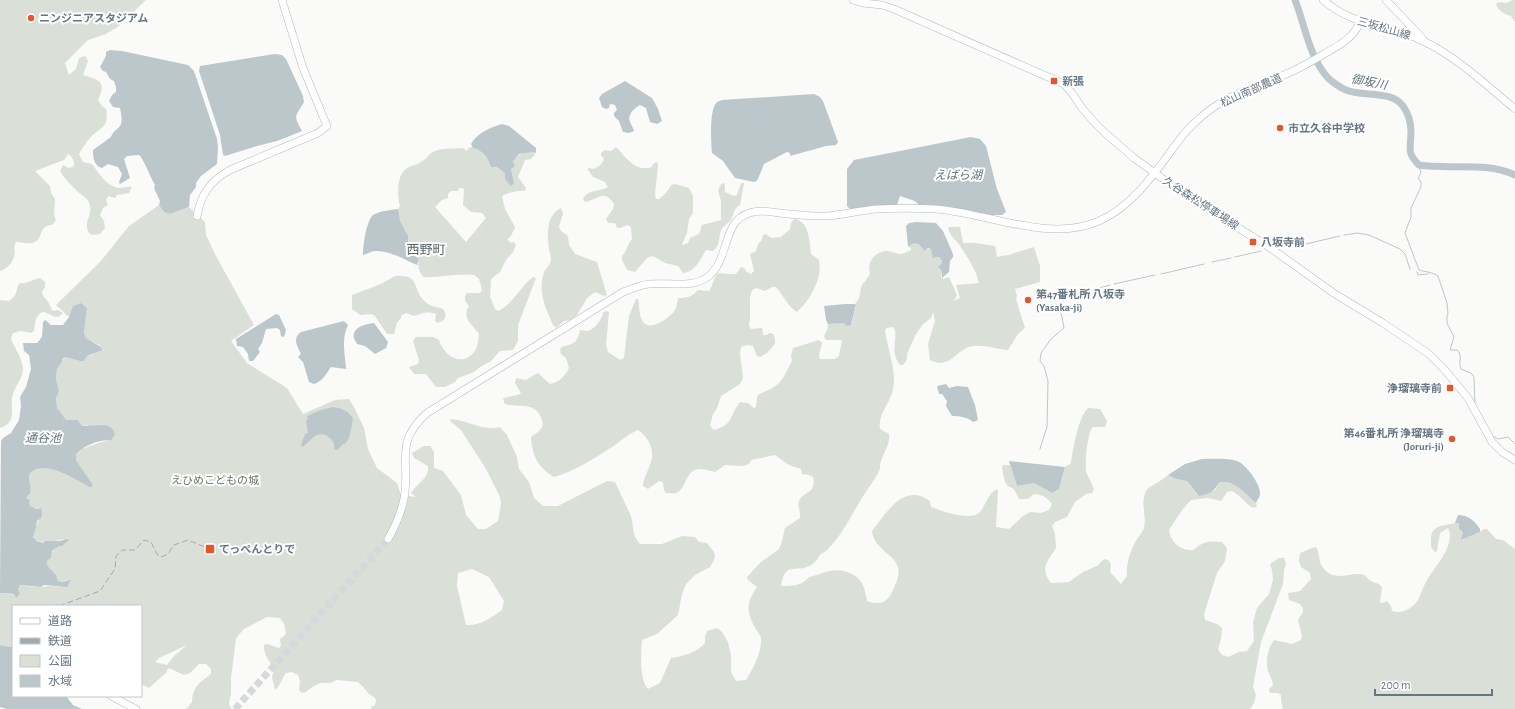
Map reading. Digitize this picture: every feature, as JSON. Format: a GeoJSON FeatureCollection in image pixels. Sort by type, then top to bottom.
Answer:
{"type":"FeatureCollection","features":[{"type":"Feature","properties":{"kind":"street"},"geometry":{"type":"LineString","coordinates":[[197,216],[204,192],[212,182],[220,176],[230,170],[318,133],[327,126],[303,68],[282,0]]}},
{"type":"Feature","properties":{"kind":"street","name":"久谷森松停車場線"},"geometry":{"type":"LineString","coordinates":[[853,0],[863,3],[882,5],[894,9],[1064,84],[1072,92],[1082,108],[1105,133],[1134,158],[1428,354],[1444,369],[1468,398],[1492,442],[1502,452],[1515,460]]}},
{"type":"Feature","properties":{"kind":"street","name":"三坂松山線"},"geometry":{"type":"LineString","coordinates":[[1323,0],[1342,14],[1360,22],[1406,34],[1427,42],[1451,57],[1515,109]]}},
{"type":"Feature","properties":{"kind":"street","name":"三坂松山線"},"geometry":{"type":"LineString","coordinates":[[1386,0],[1427,42]]}},
{"type":"Feature","properties":{"kind":"street","name":"松山南部農道"},"geometry":{"type":"LineString","coordinates":[[388,539],[396,526],[404,499],[407,440],[418,422],[427,413],[623,292],[650,284],[686,284],[697,282],[706,278],[719,263],[730,229],[744,216],[755,212],[817,216],[877,209],[916,208],[955,212],[1041,228],[1074,228],[1098,222],[1108,217],[1135,195],[1191,126],[1210,110],[1228,99],[1303,66],[1343,43],[1354,33],[1360,22]]}},
{"type":"Feature","properties":{"kind":"street"},"geometry":{"type":"LineString","coordinates":[[1406,34],[1410,30],[1410,26]]}},
{"type":"Feature","properties":{"kind":"street"},"geometry":{"type":"LineString","coordinates":[[113,697],[136,709]]}},
{"type":"Feature","properties":{"kind":"green space"},"geometry":{"type":"Polygon","coordinates":[[[0,0],[146,0],[119,26],[106,34],[88,40],[65,63],[69,75],[76,69],[79,58],[85,56],[88,61],[83,75],[100,82],[102,89],[98,100],[106,109],[107,115],[105,124],[88,140],[79,154],[83,162],[92,164],[103,179],[110,185],[119,188],[132,187],[129,193],[117,195],[115,198],[108,196],[106,200],[108,205],[103,208],[100,215],[104,221],[105,228],[100,234],[92,235],[87,229],[90,213],[89,203],[69,183],[60,171],[63,165],[69,168],[74,166],[71,156],[68,154],[64,160],[35,171],[50,186],[51,193],[55,199],[54,215],[56,220],[52,225],[44,227],[36,241],[32,243],[16,242],[12,262],[4,270],[0,271],[0,0]]]}},
{"type":"Feature","properties":{"kind":"green space"},"geometry":{"type":"Polygon","coordinates":[[[1515,0],[1515,22],[1511,16],[1502,12],[1496,5],[1498,2],[1506,3],[1515,0]]]}},
{"type":"Feature","properties":{"kind":"green space"},"geometry":{"type":"Polygon","coordinates":[[[471,147],[481,151],[490,164],[505,173],[514,183],[511,169],[515,166],[513,161],[522,153],[534,153],[535,155],[531,159],[525,160],[518,177],[526,188],[525,191],[513,192],[502,196],[505,209],[515,227],[511,236],[507,239],[511,243],[514,242],[516,245],[500,272],[491,279],[490,297],[495,309],[498,311],[503,308],[528,281],[533,277],[536,278],[518,325],[518,341],[513,350],[500,351],[491,361],[474,372],[458,378],[455,382],[445,387],[436,387],[426,374],[414,374],[409,367],[418,364],[419,360],[413,341],[416,337],[433,337],[439,340],[444,350],[454,358],[464,359],[469,357],[474,352],[478,344],[479,334],[467,318],[466,314],[469,306],[465,301],[465,296],[467,293],[480,293],[482,290],[479,279],[474,275],[423,277],[420,273],[418,264],[419,259],[415,256],[415,252],[408,245],[407,235],[398,217],[398,210],[400,206],[398,185],[405,170],[418,164],[433,152],[441,149],[463,148],[467,151],[471,147]],[[459,188],[458,191],[451,191],[448,194],[448,198],[442,200],[435,207],[466,242],[486,218],[482,213],[471,212],[463,205],[463,188],[459,188]]]}},
{"type":"Feature","properties":{"kind":"green space"},"geometry":{"type":"Polygon","coordinates":[[[616,147],[631,163],[640,168],[652,167],[653,164],[657,162],[656,199],[659,199],[666,193],[671,185],[675,184],[689,188],[693,196],[693,213],[689,219],[683,245],[688,243],[690,238],[699,234],[702,225],[721,220],[721,201],[718,190],[721,184],[724,183],[725,185],[725,192],[734,196],[737,195],[741,183],[744,183],[740,205],[735,209],[730,221],[721,230],[716,249],[713,251],[706,250],[691,270],[683,273],[678,266],[665,263],[653,256],[647,258],[635,272],[627,270],[622,260],[622,256],[632,239],[631,227],[628,225],[617,228],[615,223],[608,223],[606,219],[613,209],[614,204],[607,197],[601,196],[585,202],[583,199],[591,192],[608,187],[605,182],[593,177],[588,168],[594,169],[599,166],[603,162],[604,158],[601,156],[601,153],[605,150],[611,151],[616,147]]]}},
{"type":"Feature","properties":{"kind":"green space","name":"えひめこどもの城"},"geometry":{"type":"Polygon","coordinates":[[[159,205],[164,212],[170,214],[189,207],[205,222],[206,235],[254,325],[231,341],[247,363],[287,388],[303,414],[335,400],[349,399],[364,428],[368,449],[377,468],[397,483],[401,495],[416,497],[411,493],[425,478],[428,466],[414,458],[412,453],[424,446],[430,446],[434,452],[434,468],[443,471],[461,495],[466,515],[478,529],[486,529],[498,521],[501,504],[500,497],[486,469],[461,430],[450,421],[451,419],[488,428],[500,427],[507,435],[517,457],[519,469],[529,482],[534,498],[543,506],[558,506],[607,481],[615,482],[630,514],[635,536],[640,544],[662,544],[682,536],[695,537],[699,542],[707,543],[714,552],[715,558],[710,567],[695,575],[686,584],[682,594],[678,615],[657,634],[642,640],[642,673],[645,685],[648,689],[660,683],[671,658],[694,652],[705,643],[707,631],[717,628],[722,632],[728,642],[731,655],[731,672],[736,681],[746,680],[759,655],[761,644],[760,635],[752,622],[748,607],[757,587],[748,580],[747,577],[761,562],[778,550],[781,545],[785,528],[800,518],[798,505],[799,501],[812,489],[814,482],[813,477],[802,474],[801,469],[789,465],[775,455],[751,460],[749,464],[743,466],[725,465],[715,472],[702,469],[695,470],[691,472],[680,491],[675,493],[666,493],[663,482],[659,481],[648,489],[643,486],[652,460],[652,450],[648,441],[638,430],[584,464],[554,477],[540,465],[534,455],[531,437],[540,430],[542,426],[543,423],[539,414],[536,410],[527,406],[505,404],[503,399],[521,393],[515,383],[516,378],[526,380],[538,373],[550,384],[559,380],[564,376],[569,368],[566,358],[561,354],[560,349],[574,342],[578,338],[580,330],[587,331],[595,326],[600,321],[603,312],[606,311],[609,312],[606,345],[608,352],[620,360],[624,358],[629,316],[636,299],[638,299],[640,314],[644,323],[651,325],[661,322],[673,313],[677,306],[678,298],[689,297],[698,290],[709,291],[717,274],[736,274],[741,267],[751,274],[754,271],[750,254],[756,251],[763,235],[766,234],[771,238],[781,237],[790,229],[791,223],[794,219],[799,220],[803,223],[808,233],[811,254],[819,260],[820,267],[817,281],[811,295],[797,312],[776,287],[772,287],[765,291],[757,288],[752,290],[750,298],[749,326],[751,329],[762,328],[763,335],[770,333],[773,334],[775,344],[767,353],[760,357],[757,356],[753,346],[747,345],[741,347],[740,353],[743,378],[740,384],[721,396],[717,408],[713,414],[710,426],[714,430],[725,426],[728,423],[740,402],[748,403],[754,408],[756,407],[757,397],[759,394],[771,389],[783,378],[792,361],[791,356],[793,348],[819,340],[822,343],[819,355],[820,359],[835,359],[839,356],[842,340],[826,340],[824,336],[828,328],[828,324],[844,323],[846,326],[852,323],[856,307],[855,304],[860,296],[861,287],[870,273],[870,262],[878,253],[886,251],[899,254],[904,253],[911,250],[909,247],[914,244],[918,244],[926,251],[926,249],[931,249],[934,258],[939,257],[942,261],[939,269],[942,273],[941,277],[943,279],[949,277],[957,295],[954,301],[960,298],[956,285],[979,283],[970,262],[948,227],[960,227],[963,243],[976,243],[995,246],[997,257],[1034,247],[1040,266],[1040,282],[1015,289],[1017,296],[1016,299],[1025,328],[1018,334],[1008,350],[973,346],[963,350],[947,362],[942,363],[930,360],[928,344],[935,321],[933,312],[931,318],[922,325],[915,336],[907,354],[907,360],[903,365],[900,365],[895,356],[895,330],[893,327],[885,330],[893,367],[894,382],[892,394],[880,419],[880,429],[889,434],[889,439],[887,448],[881,460],[880,469],[833,544],[808,567],[793,569],[786,572],[781,586],[796,585],[809,577],[840,570],[854,575],[861,581],[867,601],[877,603],[885,601],[892,593],[898,575],[898,567],[895,561],[879,546],[874,539],[872,531],[890,508],[904,497],[912,495],[921,496],[930,501],[931,507],[942,511],[963,516],[976,515],[980,512],[989,496],[997,489],[996,527],[1009,529],[1023,516],[1030,512],[1041,513],[1049,510],[1052,504],[1044,497],[1037,494],[1034,494],[1028,499],[1019,499],[1014,489],[1008,486],[1005,482],[1002,468],[1003,465],[1010,465],[1017,486],[1034,483],[1052,493],[1059,489],[1065,467],[1071,463],[1076,434],[1084,413],[1088,408],[1100,409],[1107,421],[1105,427],[1093,427],[1091,430],[1086,455],[1086,471],[1094,489],[1092,493],[1086,494],[1075,502],[1067,517],[1055,522],[1052,526],[1055,534],[1056,548],[1046,565],[1045,569],[1047,578],[1051,583],[1069,582],[1083,572],[1097,566],[1104,559],[1108,560],[1111,564],[1110,572],[1121,584],[1127,576],[1128,562],[1132,549],[1144,528],[1144,496],[1146,491],[1168,475],[1176,479],[1187,481],[1197,494],[1215,490],[1219,483],[1224,482],[1239,488],[1256,503],[1257,506],[1255,508],[1251,507],[1232,491],[1227,492],[1221,501],[1208,498],[1191,500],[1182,510],[1169,530],[1174,542],[1184,549],[1193,550],[1206,542],[1222,542],[1227,548],[1225,561],[1217,573],[1204,614],[1205,620],[1217,624],[1222,628],[1218,649],[1222,655],[1228,657],[1239,652],[1247,651],[1254,641],[1253,622],[1257,608],[1269,594],[1273,580],[1270,564],[1279,558],[1284,558],[1286,563],[1283,584],[1261,642],[1253,687],[1256,695],[1254,703],[1250,709],[371,709],[371,707],[375,705],[376,700],[358,682],[337,680],[330,683],[320,683],[302,693],[299,690],[300,681],[298,675],[292,672],[286,673],[275,690],[272,677],[274,669],[266,655],[264,645],[267,644],[279,648],[281,646],[280,639],[286,634],[284,624],[280,618],[267,617],[244,629],[236,638],[229,703],[231,709],[186,709],[192,702],[195,688],[211,674],[211,669],[206,664],[199,664],[190,673],[184,675],[169,668],[167,672],[149,688],[142,684],[142,605],[12,605],[12,646],[0,645],[0,593],[19,594],[18,590],[20,585],[35,587],[59,587],[67,580],[62,582],[58,581],[56,575],[48,566],[47,561],[51,558],[52,552],[65,539],[44,542],[33,536],[39,519],[39,508],[34,509],[30,506],[29,501],[26,498],[30,485],[30,473],[36,469],[52,469],[91,488],[93,485],[76,460],[76,455],[82,449],[107,440],[87,425],[82,426],[78,420],[66,420],[59,410],[57,410],[56,398],[59,391],[56,379],[57,369],[62,362],[62,359],[65,357],[84,361],[87,356],[92,355],[101,346],[86,338],[84,333],[87,308],[81,303],[71,312],[69,317],[56,305],[101,261],[129,226],[159,205]],[[472,569],[458,573],[457,586],[466,625],[481,623],[502,610],[504,601],[489,577],[472,569]],[[187,645],[159,658],[155,662],[167,665],[174,656],[187,645]]]}},
{"type":"Feature","properties":{"kind":"green space"},"geometry":{"type":"Polygon","coordinates":[[[561,208],[563,213],[559,227],[561,231],[568,236],[569,245],[575,254],[597,262],[607,295],[604,296],[595,292],[587,298],[577,315],[570,320],[564,321],[556,328],[553,325],[545,305],[542,285],[544,272],[551,260],[548,238],[550,220],[556,211],[561,208]]]}},
{"type":"Feature","properties":{"kind":"green space"},"geometry":{"type":"Polygon","coordinates":[[[395,276],[404,276],[413,281],[423,299],[430,305],[443,309],[445,314],[444,319],[438,323],[435,321],[436,314],[422,313],[414,316],[406,313],[402,315],[397,323],[394,334],[387,334],[375,316],[372,314],[360,315],[352,309],[352,295],[381,284],[395,276]]]}},
{"type":"Feature","properties":{"kind":"green space"},"geometry":{"type":"Polygon","coordinates":[[[40,278],[45,282],[45,287],[42,294],[51,309],[53,311],[58,310],[63,313],[58,317],[55,317],[42,312],[37,318],[34,331],[31,333],[21,331],[13,333],[11,339],[21,361],[23,372],[14,390],[12,399],[12,417],[6,425],[0,428],[0,300],[9,301],[16,294],[20,283],[25,283],[40,278]]]}},
{"type":"Feature","properties":{"kind":"green space"},"geometry":{"type":"Polygon","coordinates":[[[1459,523],[1460,531],[1463,533],[1463,541],[1465,538],[1487,529],[1496,539],[1503,540],[1515,549],[1515,709],[1283,709],[1281,695],[1278,693],[1270,693],[1269,689],[1273,684],[1268,670],[1267,656],[1274,640],[1292,644],[1301,640],[1302,636],[1298,620],[1303,612],[1303,608],[1300,604],[1289,600],[1288,593],[1300,591],[1311,579],[1310,573],[1301,567],[1299,561],[1300,553],[1316,547],[1321,564],[1329,573],[1337,576],[1356,574],[1364,575],[1382,587],[1380,602],[1382,603],[1387,601],[1391,606],[1392,611],[1401,612],[1416,603],[1427,579],[1442,558],[1449,543],[1450,535],[1448,528],[1440,533],[1437,551],[1435,552],[1431,545],[1433,531],[1443,525],[1459,523]]]}},
{"type":"Feature","properties":{"kind":"water"},"geometry":{"type":"Polygon","coordinates":[[[110,50],[122,51],[188,65],[194,71],[218,146],[217,164],[201,176],[196,183],[196,187],[190,195],[189,207],[170,214],[164,212],[159,205],[160,201],[154,188],[155,185],[139,155],[127,156],[124,159],[130,178],[120,184],[119,182],[122,174],[118,167],[108,164],[102,168],[96,164],[93,150],[111,137],[120,126],[122,117],[120,108],[113,107],[109,101],[112,95],[116,92],[114,81],[110,79],[106,72],[100,67],[106,56],[106,52],[110,50]]]}},
{"type":"Feature","properties":{"kind":"water"},"geometry":{"type":"Polygon","coordinates":[[[275,54],[282,55],[286,59],[303,96],[304,102],[296,116],[297,122],[302,131],[277,141],[225,156],[223,155],[220,135],[199,71],[200,66],[275,54]]]}},
{"type":"Feature","properties":{"kind":"water"},"geometry":{"type":"Polygon","coordinates":[[[625,81],[652,98],[662,121],[657,124],[650,122],[646,108],[640,105],[633,111],[629,118],[634,131],[629,133],[623,132],[619,121],[614,116],[614,113],[617,110],[615,105],[610,104],[609,108],[606,109],[602,107],[599,98],[602,94],[625,81]]]}},
{"type":"Feature","properties":{"kind":"water"},"geometry":{"type":"Polygon","coordinates":[[[814,94],[820,97],[823,101],[838,142],[836,145],[826,146],[790,156],[790,153],[787,152],[764,164],[757,181],[754,182],[735,178],[723,161],[712,153],[712,118],[714,106],[717,102],[722,100],[814,94]]]}},
{"type":"Feature","properties":{"kind":"water"},"geometry":{"type":"Polygon","coordinates":[[[502,124],[509,126],[536,148],[536,153],[530,152],[519,154],[513,161],[515,166],[511,169],[514,183],[511,186],[505,179],[505,173],[496,167],[491,167],[485,155],[473,148],[471,144],[484,131],[502,124]]]}},
{"type":"Feature","properties":{"kind":"water","name":"えばら湖"},"geometry":{"type":"Polygon","coordinates":[[[971,137],[980,139],[986,146],[997,189],[1006,212],[1002,215],[991,215],[959,209],[919,205],[915,201],[900,196],[897,205],[850,209],[847,206],[847,169],[854,160],[971,137]]]}},
{"type":"Feature","properties":{"kind":"water"},"geometry":{"type":"Polygon","coordinates":[[[398,209],[400,221],[408,236],[408,245],[415,252],[415,256],[419,259],[417,265],[386,252],[374,251],[363,255],[364,240],[368,223],[373,215],[398,209]]]}},
{"type":"Feature","properties":{"kind":"water"},"geometry":{"type":"Polygon","coordinates":[[[909,223],[936,223],[943,231],[953,257],[950,261],[949,272],[942,278],[942,273],[938,266],[941,265],[942,261],[939,257],[933,258],[931,249],[928,248],[924,251],[918,244],[908,246],[906,226],[909,223]]]}},
{"type":"Feature","properties":{"kind":"water","name":"通谷池"},"geometry":{"type":"Polygon","coordinates":[[[81,303],[87,308],[84,333],[86,338],[101,347],[102,350],[87,356],[84,361],[65,357],[62,359],[62,362],[57,369],[56,379],[59,391],[56,398],[57,409],[66,420],[78,420],[82,426],[106,425],[112,428],[115,434],[111,440],[92,444],[82,449],[76,455],[76,460],[93,485],[91,488],[52,469],[36,469],[30,473],[30,494],[26,498],[29,500],[30,506],[36,509],[41,508],[42,513],[41,518],[37,521],[33,537],[37,541],[43,543],[45,541],[69,540],[62,546],[59,546],[52,551],[51,558],[47,561],[48,566],[56,575],[58,581],[62,582],[71,580],[67,587],[20,585],[18,590],[20,594],[16,598],[14,594],[0,593],[1,441],[11,433],[19,420],[21,406],[20,397],[26,387],[31,369],[29,355],[24,351],[23,343],[37,343],[42,337],[43,322],[45,320],[51,325],[63,325],[69,317],[73,306],[81,303]]]}},
{"type":"Feature","properties":{"kind":"water"},"geometry":{"type":"Polygon","coordinates":[[[845,304],[856,305],[851,325],[846,326],[844,323],[828,324],[824,306],[845,304]]]}},
{"type":"Feature","properties":{"kind":"water"},"geometry":{"type":"Polygon","coordinates":[[[276,314],[279,315],[286,330],[284,337],[281,336],[280,330],[277,328],[266,329],[262,343],[258,349],[260,352],[253,361],[249,361],[248,354],[243,347],[237,346],[236,339],[276,314]]]}},
{"type":"Feature","properties":{"kind":"water"},"geometry":{"type":"Polygon","coordinates":[[[344,321],[348,325],[344,341],[346,369],[331,367],[320,381],[314,384],[309,382],[303,362],[298,357],[301,354],[296,342],[298,334],[344,321]]]}},
{"type":"Feature","properties":{"kind":"water"},"geometry":{"type":"Polygon","coordinates":[[[374,323],[388,342],[386,348],[375,354],[365,346],[357,344],[354,339],[355,331],[357,329],[361,326],[374,323]]]}},
{"type":"Feature","properties":{"kind":"water"},"geometry":{"type":"Polygon","coordinates":[[[946,384],[949,388],[957,386],[968,387],[975,405],[978,420],[973,422],[966,418],[952,416],[946,406],[947,401],[942,394],[939,394],[937,386],[946,384]]]}},
{"type":"Feature","properties":{"kind":"water"},"geometry":{"type":"Polygon","coordinates":[[[333,407],[345,410],[353,419],[350,435],[345,444],[337,450],[334,449],[333,441],[321,434],[314,436],[302,447],[301,445],[305,434],[308,433],[306,421],[308,419],[307,416],[333,407]]]}},
{"type":"Feature","properties":{"kind":"water"},"geometry":{"type":"Polygon","coordinates":[[[1202,459],[1229,459],[1237,461],[1245,466],[1256,480],[1260,490],[1260,495],[1256,503],[1239,488],[1229,483],[1219,483],[1211,492],[1199,496],[1187,481],[1176,479],[1168,475],[1185,464],[1202,459]]]}},
{"type":"Feature","properties":{"kind":"water"},"geometry":{"type":"Polygon","coordinates":[[[1009,461],[1065,467],[1059,489],[1052,493],[1034,483],[1017,486],[1009,461]]]}},
{"type":"Feature","properties":{"kind":"water"},"geometry":{"type":"Polygon","coordinates":[[[1458,515],[1471,519],[1478,526],[1480,532],[1461,540],[1463,533],[1459,529],[1459,523],[1455,523],[1458,515]]]}},
{"type":"Feature","properties":{"kind":"water"},"geometry":{"type":"Polygon","coordinates":[[[0,645],[12,646],[12,697],[67,697],[73,705],[82,709],[7,709],[0,707],[0,645]]]}},
{"type":"Feature","properties":{"kind":"waterway","name":"御坂川"},"geometry":{"type":"LineString","coordinates":[[1295,0],[1312,51],[1328,78],[1346,90],[1392,98],[1403,106],[1408,115],[1410,125],[1410,150],[1412,157],[1419,165],[1492,168],[1515,175]]}},
{"type":"Feature","properties":{"kind":"waterway"},"geometry":{"type":"LineString","coordinates":[[1419,165],[1421,173],[1418,178],[1421,182],[1421,187],[1411,208],[1411,217],[1405,233],[1419,270],[1438,276],[1447,303],[1447,323],[1454,337],[1450,350],[1457,350],[1459,352],[1461,369],[1471,373],[1474,377],[1475,405]]}},
{"type":"Feature","properties":{"kind":"waterway"},"geometry":{"type":"LineString","coordinates":[[1344,235],[1357,233],[1369,235],[1400,249],[1405,254],[1410,269]]}},
{"type":"Feature","properties":{"kind":"waterway"},"geometry":{"type":"LineString","coordinates":[[1306,244],[1340,236]]}},
{"type":"Feature","properties":{"kind":"waterway"},"geometry":{"type":"LineString","coordinates":[[1277,248],[1297,244]]}},
{"type":"Feature","properties":{"kind":"waterway"},"geometry":{"type":"LineString","coordinates":[[1235,257],[1261,251]]}},
{"type":"Feature","properties":{"kind":"waterway"},"geometry":{"type":"LineString","coordinates":[[1212,262],[1231,258]]}},
{"type":"Feature","properties":{"kind":"waterway"},"geometry":{"type":"LineString","coordinates":[[1161,274],[1204,264]]}},
{"type":"Feature","properties":{"kind":"waterway"},"geometry":{"type":"LineString","coordinates":[[1417,272],[1418,275],[1428,274]]}},
{"type":"Feature","properties":{"kind":"waterway"},"geometry":{"type":"LineString","coordinates":[[1114,284],[1155,275]]}},
{"type":"Feature","properties":{"kind":"waterway"},"geometry":{"type":"LineString","coordinates":[[1092,290],[1110,285]]}},
{"type":"Feature","properties":{"kind":"waterway"},"geometry":{"type":"LineString","coordinates":[[1040,449],[1047,427],[1048,381],[1044,366],[1040,361],[1041,353],[1051,339],[1064,328],[1060,307],[1065,298],[1088,291]]}},
{"type":"Feature","properties":{"kind":"waterway"},"geometry":{"type":"LineString","coordinates":[[1493,436],[1498,439],[1508,437],[1515,444]]}},
{"type":"Feature","properties":{"kind":"tunnel"},"geometry":{"type":"LineString","coordinates":[[235,709],[388,539]]}},
{"type":"Feature","properties":{"kind":"railway"},"geometry":{"type":"LineString","coordinates":[[62,605],[100,591],[115,569],[116,556],[122,550],[135,550],[144,540],[151,542],[157,554],[161,557],[168,554],[174,545],[188,540],[210,549]]}},
{"type":"Feature","properties":{"kind":"place","name":"ニンジニアスタジアム"},"geometry":{"type":"Point","coordinates":[31,18]}},
{"type":"Feature","properties":{"kind":"place","name":"新張"},"geometry":{"type":"Point","coordinates":[1054,81]}},
{"type":"Feature","properties":{"kind":"place","name":"市立久谷中学校"},"geometry":{"type":"Point","coordinates":[1280,128]}},
{"type":"Feature","properties":{"kind":"place","name":"八坂寺前"},"geometry":{"type":"Point","coordinates":[1253,242]}},
{"type":"Feature","properties":{"kind":"place","name":"第47番札所 八坂寺 (Yasaka-ji)"},"geometry":{"type":"Point","coordinates":[1028,300]}},
{"type":"Feature","properties":{"kind":"place","name":"浄瑠璃寺前"},"geometry":{"type":"Point","coordinates":[1450,388]}},
{"type":"Feature","properties":{"kind":"place","name":"第46番札所 浄瑠璃寺 (Joruri-ji)"},"geometry":{"type":"Point","coordinates":[1452,439]}},
{"type":"Feature","properties":{"kind":"place","name":"てっぺんとりで"},"geometry":{"type":"Point","coordinates":[210,549]}},
{"type":"Feature","properties":{"kind":"district","name":"西野町"},"geometry":{"type":"Point","coordinates":[426,249]}}]}
